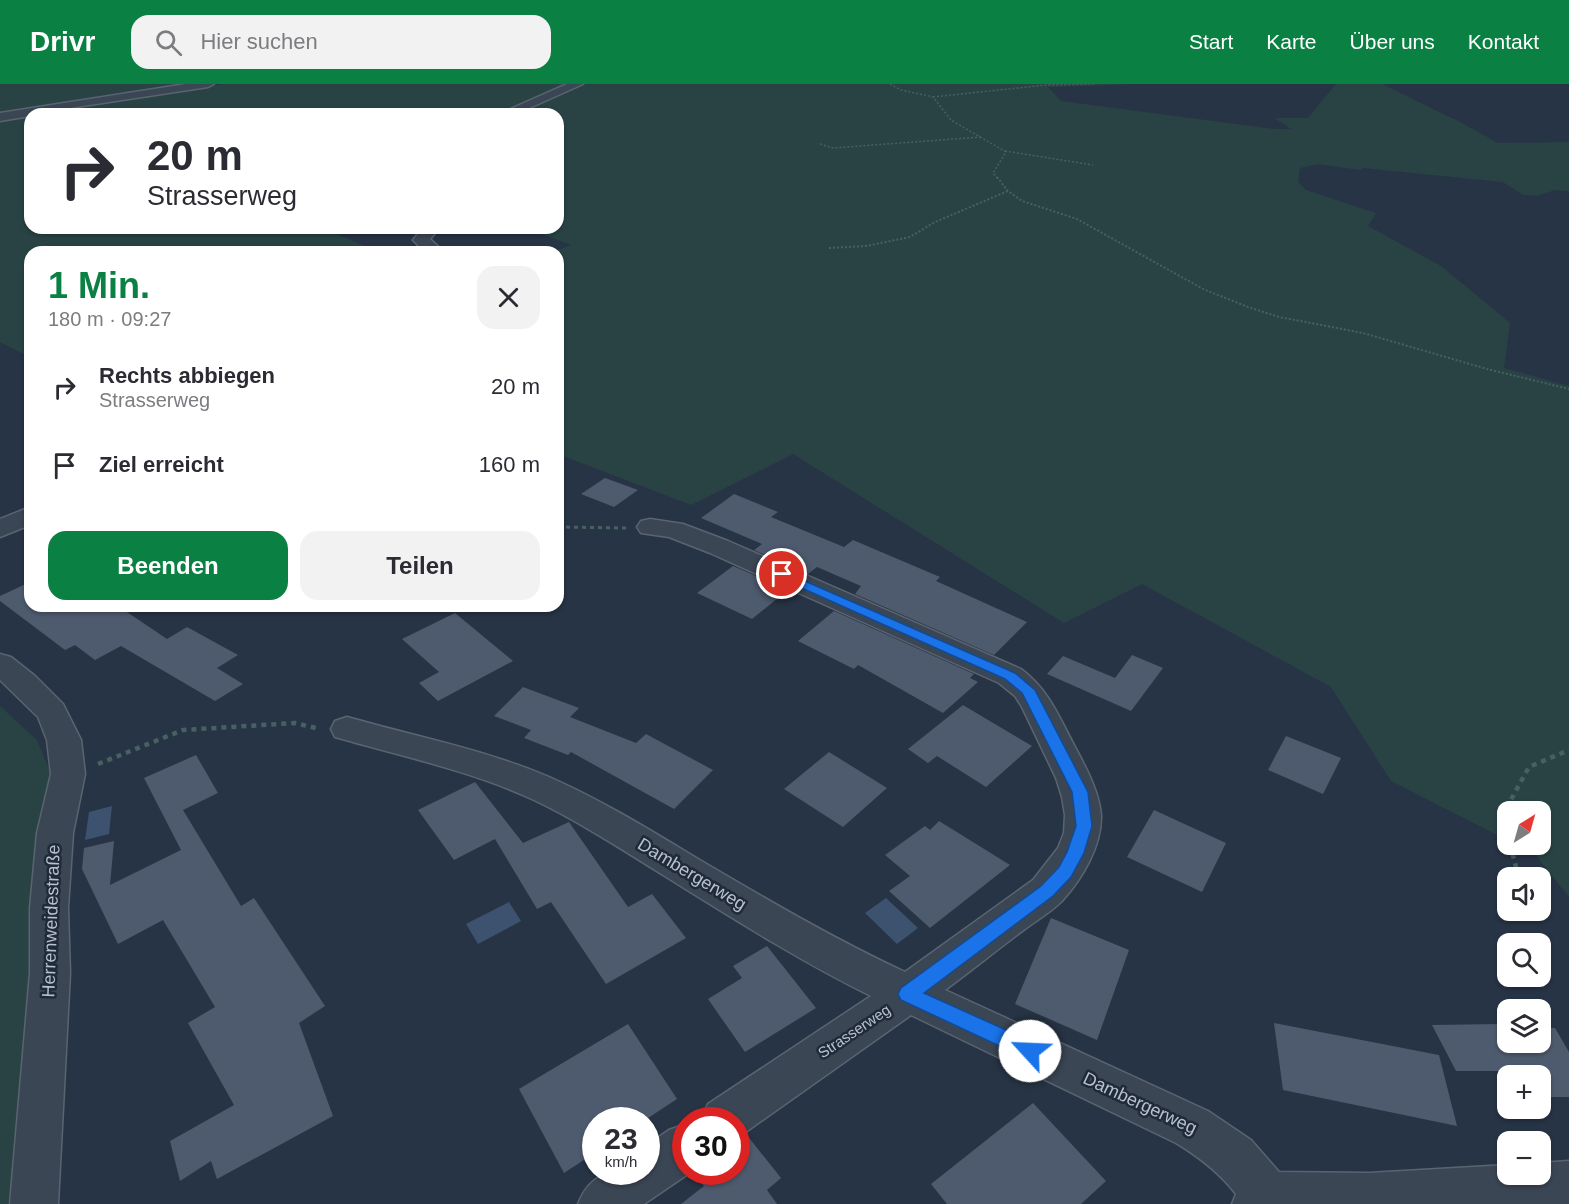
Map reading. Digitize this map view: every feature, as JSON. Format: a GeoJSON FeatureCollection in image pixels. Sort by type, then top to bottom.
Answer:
{"type":"FeatureCollection","features":[{"type":"Feature","properties":{"kind":"street"},"geometry":{"type":"LineString","coordinates":[[57,108],[208,84]]}},
{"type":"Feature","properties":{"kind":"street"},"geometry":{"type":"LineString","coordinates":[[519,108],[577,84]]}},
{"type":"Feature","properties":{"kind":"street"},"geometry":{"type":"LineString","coordinates":[[0,117],[24,113]]}},
{"type":"Feature","properties":{"kind":"street"},"geometry":{"type":"LineString","coordinates":[[426,234],[421,240],[428,246]]}},
{"type":"Feature","properties":{"kind":"street"},"geometry":{"type":"LineString","coordinates":[[0,529],[24,518]]}},
{"type":"Feature","properties":{"kind":"street","name":"Strasserweg"},"geometry":{"type":"LineString","coordinates":[[650,527],[674,530],[730,552],[1010,676],[1028,690],[1080,792],[1084,826],[1076,853],[1065,872],[1047,891],[908,994],[742,1107]]}},
{"type":"Feature","properties":{"kind":"street","name":"Herrenweidestraße"},"geometry":{"type":"LineString","coordinates":[[0,664],[24,683],[52,712],[64,740],[68,774],[55,833],[49,897],[48,1006],[34,1204]]}},
{"type":"Feature","properties":{"kind":"street","name":"Dambergerweg"},"geometry":{"type":"LineString","coordinates":[[347,729],[492,770],[545,790],[595,815],[766,919],[908,994],[1192,1127],[1220,1143],[1243,1162],[1261,1200]]}},
{"type":"Feature","properties":{"kind":"street"},"geometry":{"type":"LineString","coordinates":[[602,1204],[672,1156]]}},
{"type":"Feature","properties":{"kind":"street"},"geometry":{"type":"LineString","coordinates":[[1261,1200],[1369,1197],[1569,1185]]}},
{"type":"Feature","properties":{"kind":"path"},"geometry":{"type":"LineString","coordinates":[[890,84],[901,90],[933,97],[1046,85],[1096,84]]}},
{"type":"Feature","properties":{"kind":"path"},"geometry":{"type":"LineString","coordinates":[[933,97],[951,120],[1004,151],[1093,165]]}},
{"type":"Feature","properties":{"kind":"path"},"geometry":{"type":"LineString","coordinates":[[820,144],[834,148],[981,137]]}},
{"type":"Feature","properties":{"kind":"path"},"geometry":{"type":"LineString","coordinates":[[1004,151],[1006,152],[1004,158],[994,167],[993,173],[1008,191],[1022,201],[1077,219],[1203,289],[1279,317],[1363,333],[1487,369],[1569,389]]}},
{"type":"Feature","properties":{"kind":"path"},"geometry":{"type":"LineString","coordinates":[[829,248],[866,246],[910,237],[935,222],[1008,191]]}},
{"type":"Feature","properties":{"kind":"path"},"geometry":{"type":"LineString","coordinates":[[564,527],[650,527]]}},
{"type":"Feature","properties":{"kind":"path"},"geometry":{"type":"LineString","coordinates":[[68,774],[183,730],[294,723],[329,731],[347,729]]}},
{"type":"Feature","properties":{"kind":"path"},"geometry":{"type":"LineString","coordinates":[[1510,801],[1529,768],[1569,750]]}},
{"type":"Feature","properties":{"kind":"green space"},"geometry":{"type":"Polygon","coordinates":[[[0,84],[193,84],[44,108],[24,108],[24,111],[0,115],[0,84]]]}},
{"type":"Feature","properties":{"kind":"green space"},"geometry":{"type":"Polygon","coordinates":[[[224,84],[1136,84],[1048,87],[1061,101],[1274,129],[1291,129],[1274,118],[1308,118],[1336,84],[1382,84],[1498,143],[1569,142],[1569,191],[1555,190],[1537,196],[1523,195],[1503,182],[1363,168],[1360,170],[1318,164],[1300,168],[1298,182],[1306,190],[1376,213],[1368,226],[1441,266],[1510,323],[1504,368],[1569,386],[1569,897],[1551,874],[1551,867],[1545,867],[1536,855],[1551,855],[1551,801],[1497,801],[1497,835],[1391,781],[1331,687],[1142,584],[1064,623],[793,454],[691,505],[564,456],[564,248],[571,245],[542,234],[564,234],[564,108],[77,108],[224,84]]]}},
{"type":"Feature","properties":{"kind":"green space"},"geometry":{"type":"Polygon","coordinates":[[[24,117],[24,234],[336,234],[365,246],[24,246],[24,354],[0,342],[0,122],[24,117]]]}},
{"type":"Feature","properties":{"kind":"green space"},"geometry":{"type":"Polygon","coordinates":[[[0,706],[37,740],[50,771],[50,803],[16,1157],[8,1204],[0,1204],[0,706]]]}},
{"type":"Feature","properties":{"kind":"water"},"geometry":{"type":"Polygon","coordinates":[[[112,806],[109,834],[85,840],[89,812],[112,806]]]}},
{"type":"Feature","properties":{"kind":"water"},"geometry":{"type":"Polygon","coordinates":[[[886,898],[918,928],[897,944],[865,913],[886,898]]]}},
{"type":"Feature","properties":{"kind":"water"},"geometry":{"type":"Polygon","coordinates":[[[509,902],[521,921],[478,944],[466,924],[509,902]]]}},
{"type":"Feature","properties":{"kind":"building"},"geometry":{"type":"Polygon","coordinates":[[[605,478],[638,490],[614,507],[581,494],[605,478]]]}},
{"type":"Feature","properties":{"kind":"building"},"geometry":{"type":"Polygon","coordinates":[[[734,494],[778,512],[771,517],[844,547],[853,540],[940,577],[936,581],[1027,622],[994,655],[855,594],[861,586],[817,567],[808,574],[754,550],[762,544],[701,518],[734,494]]]}},
{"type":"Feature","properties":{"kind":"building"},"geometry":{"type":"Polygon","coordinates":[[[733,566],[788,590],[752,619],[697,593],[733,566]]]}},
{"type":"Feature","properties":{"kind":"building"},"geometry":{"type":"Polygon","coordinates":[[[24,585],[24,612],[127,612],[167,639],[187,627],[238,655],[217,668],[243,684],[215,701],[121,646],[95,660],[75,645],[65,650],[0,601],[0,596],[24,585]]]}},
{"type":"Feature","properties":{"kind":"building"},"geometry":{"type":"Polygon","coordinates":[[[834,611],[974,674],[970,678],[978,682],[943,713],[858,665],[854,669],[798,641],[834,611]]]}},
{"type":"Feature","properties":{"kind":"building"},"geometry":{"type":"Polygon","coordinates":[[[455,613],[513,661],[438,701],[419,683],[439,672],[402,639],[455,613]]]}},
{"type":"Feature","properties":{"kind":"building"},"geometry":{"type":"Polygon","coordinates":[[[1132,655],[1163,668],[1131,711],[1047,674],[1063,656],[1115,678],[1132,655]]]}},
{"type":"Feature","properties":{"kind":"building"},"geometry":{"type":"Polygon","coordinates":[[[523,687],[579,708],[570,717],[636,743],[646,734],[713,770],[674,809],[571,752],[568,755],[524,738],[531,730],[494,716],[523,687]]]}},
{"type":"Feature","properties":{"kind":"building"},"geometry":{"type":"Polygon","coordinates":[[[963,705],[1032,746],[986,787],[937,756],[928,763],[908,749],[963,705]]]}},
{"type":"Feature","properties":{"kind":"building"},"geometry":{"type":"Polygon","coordinates":[[[1286,736],[1341,758],[1323,794],[1268,770],[1286,736]]]}},
{"type":"Feature","properties":{"kind":"building"},"geometry":{"type":"Polygon","coordinates":[[[829,752],[887,788],[843,827],[784,789],[829,752]]]}},
{"type":"Feature","properties":{"kind":"building"},"geometry":{"type":"Polygon","coordinates":[[[196,755],[218,793],[183,810],[241,906],[254,898],[325,1006],[299,1023],[333,1116],[217,1179],[211,1161],[180,1181],[170,1141],[234,1105],[188,1023],[215,1007],[163,920],[118,944],[82,869],[84,848],[114,841],[110,885],[181,850],[144,778],[196,755]]]}},
{"type":"Feature","properties":{"kind":"building"},"geometry":{"type":"Polygon","coordinates":[[[475,782],[523,843],[569,822],[628,907],[652,894],[686,938],[606,984],[551,902],[537,909],[495,839],[454,860],[418,810],[475,782]]]}},
{"type":"Feature","properties":{"kind":"building"},"geometry":{"type":"Polygon","coordinates":[[[1154,810],[1226,843],[1202,892],[1127,857],[1154,810]]]}},
{"type":"Feature","properties":{"kind":"building"},"geometry":{"type":"Polygon","coordinates":[[[939,821],[1010,865],[930,928],[889,891],[910,876],[885,855],[925,826],[930,830],[939,821]]]}},
{"type":"Feature","properties":{"kind":"building"},"geometry":{"type":"Polygon","coordinates":[[[1051,918],[1129,950],[1097,1040],[1015,1004],[1051,918]]]}},
{"type":"Feature","properties":{"kind":"building"},"geometry":{"type":"Polygon","coordinates":[[[767,946],[816,1008],[745,1052],[708,999],[742,978],[733,966],[767,946]]]}},
{"type":"Feature","properties":{"kind":"building"},"geometry":{"type":"Polygon","coordinates":[[[1274,1023],[1439,1055],[1457,1126],[1283,1090],[1274,1023]]]}},
{"type":"Feature","properties":{"kind":"building"},"geometry":{"type":"Polygon","coordinates":[[[628,1024],[677,1099],[660,1110],[660,1107],[582,1107],[582,1161],[564,1173],[519,1089],[628,1024]]]}},
{"type":"Feature","properties":{"kind":"building"},"geometry":{"type":"Polygon","coordinates":[[[1497,1024],[1497,1053],[1551,1053],[1551,1028],[1555,1028],[1569,1052],[1569,1097],[1551,1097],[1551,1065],[1497,1065],[1497,1071],[1456,1071],[1432,1025],[1497,1024]]]}},
{"type":"Feature","properties":{"kind":"building"},"geometry":{"type":"Polygon","coordinates":[[[1033,1103],[1106,1181],[1081,1204],[947,1204],[931,1184],[1033,1103]]]}},
{"type":"Feature","properties":{"kind":"building"},"geometry":{"type":"Polygon","coordinates":[[[750,1139],[781,1178],[767,1190],[777,1204],[681,1204],[704,1186],[750,1185],[750,1139]]]}},
{"type":"Feature","properties":{"kind":"route"},"geometry":{"type":"LineString","coordinates":[[782,574],[1010,676],[1028,690],[1067,762],[1080,792],[1084,826],[1076,853],[1065,872],[1047,891],[908,994],[1030,1051]]}}]}
